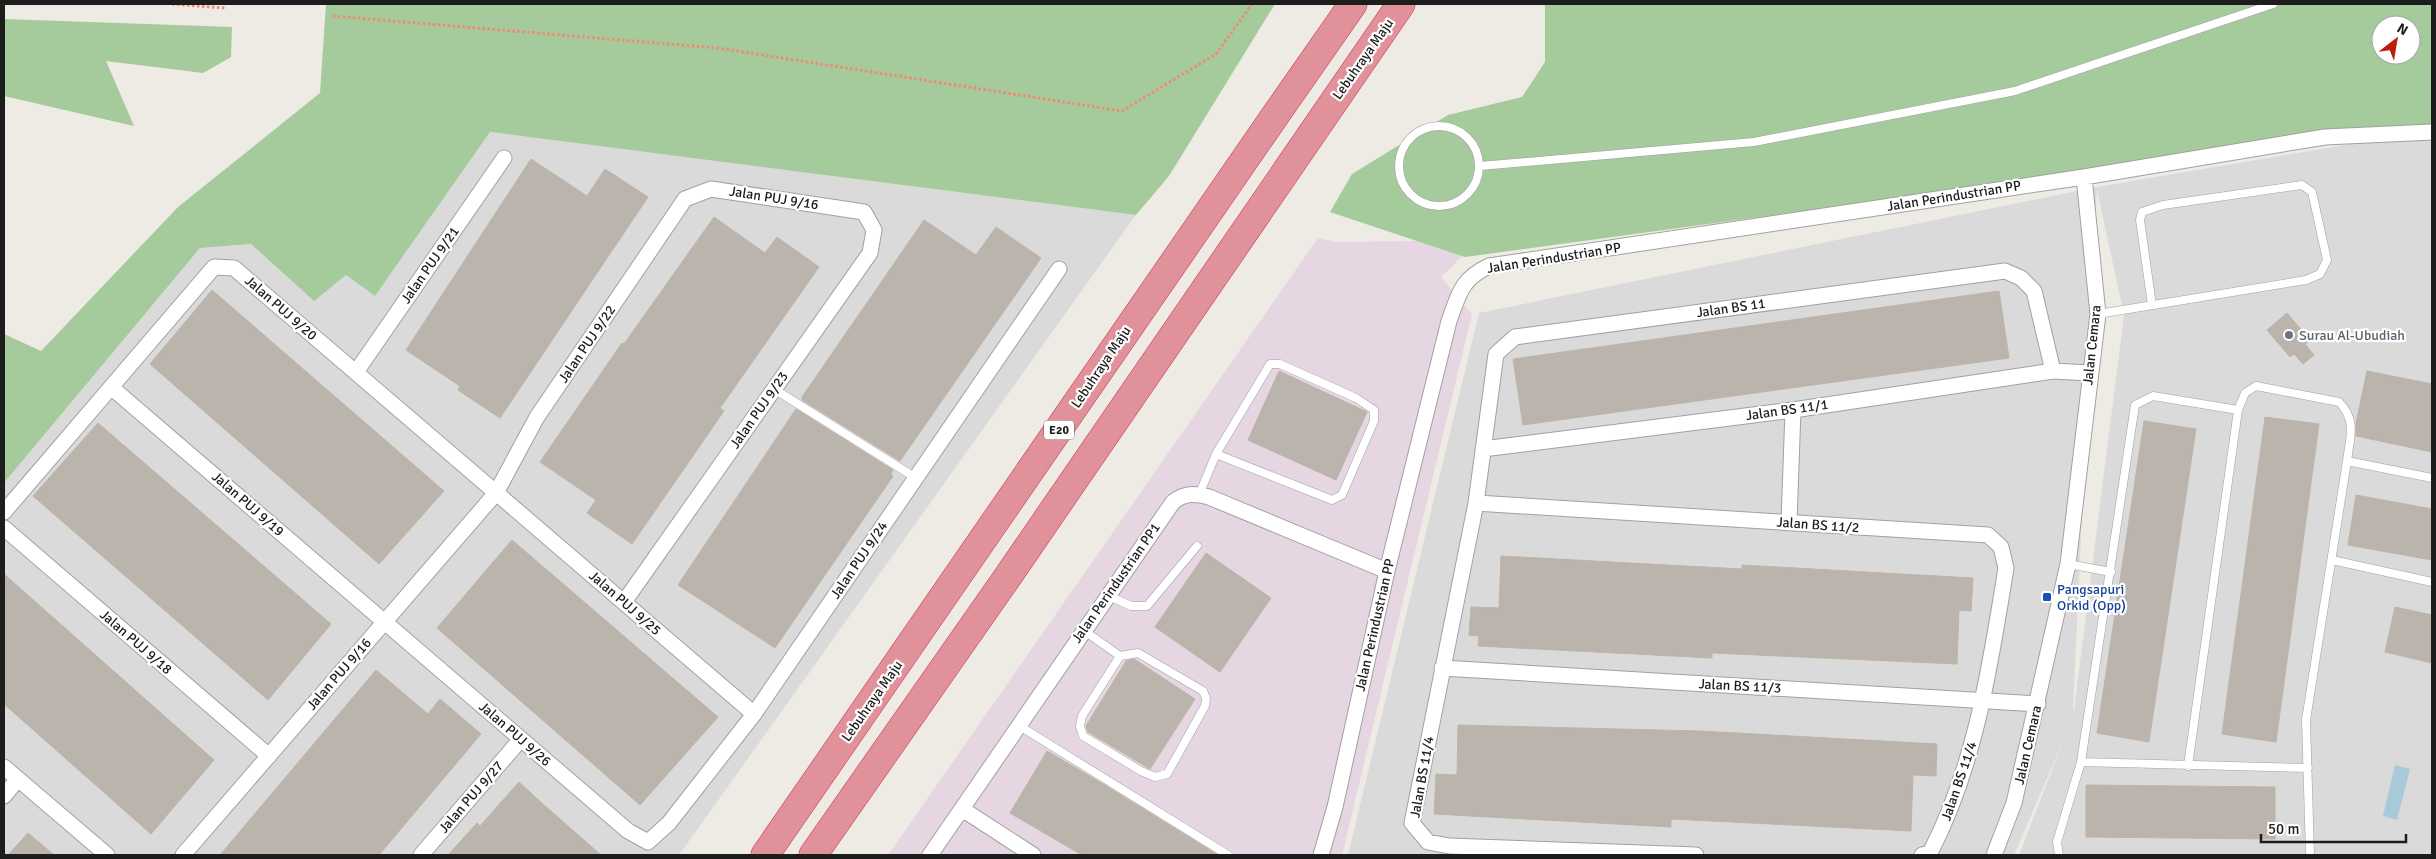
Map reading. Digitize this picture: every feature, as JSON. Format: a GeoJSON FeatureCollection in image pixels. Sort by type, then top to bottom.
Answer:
{"type":"FeatureCollection","features":[{"type":"Feature","properties":{"kind":"highway","name":"Lebuhraya Maju"},"geometry":{"type":"LineString","coordinates":[[765,855],[970,562],[1178,253],[1354,4]]}},
{"type":"Feature","properties":{"kind":"highway","name":"Lebuhraya Maju"},"geometry":{"type":"LineString","coordinates":[[813,855],[1004,582],[1401,4]]}},
{"type":"Feature","properties":{"kind":"street"},"geometry":{"type":"LineString","coordinates":[[2084,177],[2326,136],[2432,132]]}},
{"type":"Feature","properties":{"kind":"street","name":"Jalan PUJ 9/21"},"geometry":{"type":"LineString","coordinates":[[356,372],[504,158]]}},
{"type":"Feature","properties":{"kind":"street","name":"Jalan Cemara"},"geometry":{"type":"LineString","coordinates":[[1994,855],[2014,803],[2038,704],[2068,564],[2098,314],[2084,177]]}},
{"type":"Feature","properties":{"kind":"street","name":"Jalan Perindustrian PP"},"geometry":{"type":"LineString","coordinates":[[1321,855],[1335,807],[1387,571],[1450,321],[1459,293],[1472,274],[1489,266],[2084,177]]}},
{"type":"Feature","properties":{"kind":"street","name":"Jalan PUJ 9/16"},"geometry":{"type":"LineString","coordinates":[[685,199],[711,189],[864,212]]}},
{"type":"Feature","properties":{"kind":"street","name":"Jalan PUJ 9/22"},"geometry":{"type":"LineString","coordinates":[[496,492],[537,417],[685,199]]}},
{"type":"Feature","properties":{"kind":"street","name":"Jalan PUJ 9/23"},"geometry":{"type":"LineString","coordinates":[[624,602],[870,253],[874,230],[864,212]]}},
{"type":"Feature","properties":{"kind":"street","name":"Jalan PUJ 9/20"},"geometry":{"type":"LineString","coordinates":[[4,512],[214,267],[234,268],[496,492]]}},
{"type":"Feature","properties":{"kind":"street","name":"Jalan PUJ 9/24"},"geometry":{"type":"LineString","coordinates":[[648,842],[669,824],[754,714],[1059,269]]}},
{"type":"Feature","properties":{"kind":"street","name":"Jalan BS 11"},"geometry":{"type":"LineString","coordinates":[[1476,503],[1496,354],[1515,337],[2005,271],[2021,278],[2034,291],[2053,371]]}},
{"type":"Feature","properties":{"kind":"street","name":"Jalan BS 11/1"},"geometry":{"type":"LineString","coordinates":[[1483,449],[1793,410],[2053,371],[2090,374]]}},
{"type":"Feature","properties":{"kind":"street","name":"Jalan PUJ 9/19"},"geometry":{"type":"LineString","coordinates":[[111,387],[384,622]]}},
{"type":"Feature","properties":{"kind":"street"},"geometry":{"type":"LineString","coordinates":[[1789,523],[1793,410]]}},
{"type":"Feature","properties":{"kind":"street","name":"Jalan PUJ 9/16"},"geometry":{"type":"LineString","coordinates":[[183,855],[496,492]]}},
{"type":"Feature","properties":{"kind":"street","name":"Jalan PUJ 9/25"},"geometry":{"type":"LineString","coordinates":[[496,492],[754,714]]}},
{"type":"Feature","properties":{"kind":"street","name":"Jalan Perindustrian PP1"},"geometry":{"type":"LineString","coordinates":[[930,855],[1083,630],[1109,596],[1173,502],[1182,495],[1200,495]]}},
{"type":"Feature","properties":{"kind":"street"},"geometry":{"type":"LineString","coordinates":[[1200,495],[1387,571]]}},
{"type":"Feature","properties":{"kind":"street","name":"Jalan BS 11/2"},"geometry":{"type":"LineString","coordinates":[[1476,503],[1988,536],[2001,547],[2006,568],[1984,700]]}},
{"type":"Feature","properties":{"kind":"street","name":"Jalan BS 11/4"},"geometry":{"type":"LineString","coordinates":[[1476,503],[1412,823],[1428,842],[1449,846],[1696,855]]}},
{"type":"Feature","properties":{"kind":"street","name":"Jalan PUJ 9/18"},"geometry":{"type":"LineString","coordinates":[[4,528],[269,756]]}},
{"type":"Feature","properties":{"kind":"street","name":"Jalan PUJ 9/26"},"geometry":{"type":"LineString","coordinates":[[384,622],[628,831],[648,842]]}},
{"type":"Feature","properties":{"kind":"street","name":"Jalan BS 11/3"},"geometry":{"type":"LineString","coordinates":[[1442,668],[2038,704]]}},
{"type":"Feature","properties":{"kind":"street","name":"Jalan BS 11/4"},"geometry":{"type":"LineString","coordinates":[[1922,855],[1930,853],[1948,818],[1984,700]]}},
{"type":"Feature","properties":{"kind":"street","name":"Jalan PUJ 9/27"},"geometry":{"type":"LineString","coordinates":[[422,855],[521,739]]}},
{"type":"Feature","properties":{"kind":"street"},"geometry":{"type":"LineString","coordinates":[[4,767],[107,855]]}},
{"type":"Feature","properties":{"kind":"street"},"geometry":{"type":"LineString","coordinates":[[4,796],[18,779]]}},
{"type":"Feature","properties":{"kind":"street"},"geometry":{"type":"LineString","coordinates":[[962,809],[1033,855]]}},
{"type":"Feature","properties":{"kind":"lane"},"geometry":{"type":"LineString","coordinates":[[1480,166],[1754,142],[2015,91],[2273,4]]}},
{"type":"Feature","properties":{"kind":"lane"},"geometry":{"type":"LineString","coordinates":[[1435,126],[1452,128],[1467,136],[1476,150],[1480,166],[1476,183],[1466,196],[1452,204],[1435,206],[1419,201],[1406,189],[1400,174],[1400,157],[1407,142],[1419,131],[1435,126]]}},
{"type":"Feature","properties":{"kind":"lane"},"geometry":{"type":"LineString","coordinates":[[2098,314],[2306,280],[2320,274],[2326,260],[2312,192],[2302,185],[2162,205],[2142,212],[2140,220],[2152,305]]}},
{"type":"Feature","properties":{"kind":"lane"},"geometry":{"type":"LineString","coordinates":[[1200,495],[1216,454],[1270,364],[1280,364],[1356,398],[1374,410],[1374,420],[1342,495],[1332,500],[1216,454]]}},
{"type":"Feature","properties":{"kind":"lane"},"geometry":{"type":"LineString","coordinates":[[2188,766],[2238,410],[2245,393],[2256,386],[2339,402],[2348,411],[2351,423],[2347,461],[2306,720],[2310,855]]}},
{"type":"Feature","properties":{"kind":"lane"},"geometry":{"type":"LineString","coordinates":[[774,388],[916,478]]}},
{"type":"Feature","properties":{"kind":"lane"},"geometry":{"type":"LineString","coordinates":[[2059,855],[2057,842],[2081,762],[2135,405],[2153,396],[2238,410]]}},
{"type":"Feature","properties":{"kind":"lane"},"geometry":{"type":"LineString","coordinates":[[2347,461],[2432,478]]}},
{"type":"Feature","properties":{"kind":"lane"},"geometry":{"type":"LineString","coordinates":[[1109,596],[1131,606],[1148,606],[1197,546]]}},
{"type":"Feature","properties":{"kind":"lane"},"geometry":{"type":"LineString","coordinates":[[2332,560],[2432,582]]}},
{"type":"Feature","properties":{"kind":"lane"},"geometry":{"type":"LineString","coordinates":[[2068,564],[2111,572]]}},
{"type":"Feature","properties":{"kind":"lane"},"geometry":{"type":"LineString","coordinates":[[1083,630],[1120,656],[1138,653],[1203,691],[1206,698],[1206,706],[1167,774],[1155,777],[1141,771],[1083,736],[1080,726],[1082,716],[1120,656]]}},
{"type":"Feature","properties":{"kind":"lane"},"geometry":{"type":"LineString","coordinates":[[1018,725],[1228,855]]}},
{"type":"Feature","properties":{"kind":"lane"},"geometry":{"type":"LineString","coordinates":[[2081,762],[2308,768]]}},
{"type":"Feature","properties":{"kind":"path"},"geometry":{"type":"LineString","coordinates":[[172,4],[225,8]]}},
{"type":"Feature","properties":{"kind":"path"},"geometry":{"type":"LineString","coordinates":[[333,16],[718,48],[1122,111],[1216,54],[1252,4]]}},
{"type":"Feature","properties":{"kind":"shaded area"},"geometry":{"type":"Polygon","coordinates":[[[490,132],[1136,215],[679,855],[4,855],[4,483],[200,248],[251,244],[314,300],[346,275],[375,296],[490,132]]]}},
{"type":"Feature","properties":{"kind":"shaded area"},"geometry":{"type":"Polygon","coordinates":[[[2432,139],[2432,855],[2019,855],[2064,739],[2014,855],[1348,855],[1479,313],[2097,187],[2350,144],[2432,139]],[[2097,190],[2073,710],[2074,710],[2124,315],[2097,190]]]}},
{"type":"Feature","properties":{"kind":"shaded area"},"geometry":{"type":"Polygon","coordinates":[[[1318,238],[1337,242],[1479,240],[1441,277],[1472,314],[1342,855],[888,855],[1318,238]]]}},
{"type":"Feature","properties":{"kind":"green space"},"geometry":{"type":"Polygon","coordinates":[[[326,4],[1275,4],[1169,176],[1136,215],[490,132],[375,296],[346,275],[314,301],[251,244],[200,248],[4,483],[4,334],[41,351],[178,207],[320,93],[326,4]]]}},
{"type":"Feature","properties":{"kind":"green space"},"geometry":{"type":"Polygon","coordinates":[[[1545,4],[2432,4],[2432,126],[1465,257],[1330,212],[1352,174],[1448,115],[1522,97],[1545,62],[1545,4]]]}},
{"type":"Feature","properties":{"kind":"green space"},"geometry":{"type":"Polygon","coordinates":[[[4,19],[232,27],[231,57],[203,73],[106,61],[134,126],[4,96],[4,19]]]}},
{"type":"Feature","properties":{"kind":"water"},"geometry":{"type":"Polygon","coordinates":[[[2395,765],[2410,769],[2397,820],[2383,816],[2395,765]]]}},
{"type":"Feature","properties":{"kind":"building"},"geometry":{"type":"Polygon","coordinates":[[[531,159],[587,196],[605,169],[648,197],[500,418],[458,390],[460,386],[406,350],[531,159]]]}},
{"type":"Feature","properties":{"kind":"building"},"geometry":{"type":"Polygon","coordinates":[[[714,217],[765,253],[777,237],[819,267],[720,408],[724,411],[632,544],[587,513],[596,500],[540,462],[622,343],[624,344],[714,217]]]}},
{"type":"Feature","properties":{"kind":"building"},"geometry":{"type":"Polygon","coordinates":[[[924,220],[976,255],[996,227],[1041,258],[900,461],[802,400],[802,397],[924,220]]]}},
{"type":"Feature","properties":{"kind":"building"},"geometry":{"type":"Polygon","coordinates":[[[212,290],[444,491],[379,564],[150,364],[212,290]]]}},
{"type":"Feature","properties":{"kind":"building"},"geometry":{"type":"Polygon","coordinates":[[[1999,291],[2009,358],[1523,425],[1513,359],[1999,291]]]}},
{"type":"Feature","properties":{"kind":"building","name":"Surau Al-Ubudiah"},"geometry":{"type":"Polygon","coordinates":[[[2287,313],[2310,340],[2305,344],[2314,355],[2303,364],[2294,354],[2290,357],[2267,330],[2287,313]]]}},
{"type":"Feature","properties":{"kind":"building"},"geometry":{"type":"Polygon","coordinates":[[[1279,371],[1367,412],[1336,480],[1248,440],[1279,371]]]}},
{"type":"Feature","properties":{"kind":"building"},"geometry":{"type":"Polygon","coordinates":[[[2367,371],[2432,384],[2432,452],[2356,436],[2356,423],[2367,371]]]}},
{"type":"Feature","properties":{"kind":"building"},"geometry":{"type":"Polygon","coordinates":[[[796,409],[893,470],[891,474],[893,476],[775,648],[678,585],[796,409]]]}},
{"type":"Feature","properties":{"kind":"building"},"geometry":{"type":"Polygon","coordinates":[[[2265,417],[2319,424],[2276,742],[2222,734],[2265,417]]]}},
{"type":"Feature","properties":{"kind":"building"},"geometry":{"type":"Polygon","coordinates":[[[2144,421],[2196,429],[2149,742],[2097,733],[2144,421]]]}},
{"type":"Feature","properties":{"kind":"building"},"geometry":{"type":"Polygon","coordinates":[[[98,423],[331,624],[268,700],[33,496],[98,423]]]}},
{"type":"Feature","properties":{"kind":"building"},"geometry":{"type":"Polygon","coordinates":[[[2356,495],[2432,509],[2432,560],[2348,545],[2356,495]]]}},
{"type":"Feature","properties":{"kind":"building"},"geometry":{"type":"Polygon","coordinates":[[[512,540],[718,717],[640,805],[437,628],[512,540]]]}},
{"type":"Feature","properties":{"kind":"building"},"geometry":{"type":"Polygon","coordinates":[[[1206,553],[1271,598],[1220,672],[1155,627],[1206,553]]]}},
{"type":"Feature","properties":{"kind":"building"},"geometry":{"type":"Polygon","coordinates":[[[1501,556],[1742,569],[1742,565],[1973,578],[1971,611],[1959,610],[1957,664],[1712,653],[1712,658],[1478,646],[1479,636],[1469,635],[1471,607],[1499,608],[1501,556]]]}},
{"type":"Feature","properties":{"kind":"building"},"geometry":{"type":"Polygon","coordinates":[[[4,574],[214,760],[151,834],[4,704],[4,574]]]}},
{"type":"Feature","properties":{"kind":"building"},"geometry":{"type":"Polygon","coordinates":[[[2395,607],[2432,615],[2432,663],[2385,652],[2395,607]]]}},
{"type":"Feature","properties":{"kind":"building"},"geometry":{"type":"Polygon","coordinates":[[[1134,659],[1195,699],[1150,769],[1088,732],[1086,726],[1126,661],[1134,659]]]}},
{"type":"Feature","properties":{"kind":"building"},"geometry":{"type":"Polygon","coordinates":[[[376,670],[428,714],[440,699],[481,734],[379,855],[220,855],[376,670]]]}},
{"type":"Feature","properties":{"kind":"building"},"geometry":{"type":"Polygon","coordinates":[[[1458,725],[1700,731],[1937,744],[1936,776],[1913,775],[1911,831],[1671,819],[1671,827],[1434,814],[1436,774],[1457,775],[1458,725]]]}},
{"type":"Feature","properties":{"kind":"building"},"geometry":{"type":"Polygon","coordinates":[[[1047,751],[1218,855],[1082,855],[1010,813],[1047,751]]]}},
{"type":"Feature","properties":{"kind":"building"},"geometry":{"type":"Polygon","coordinates":[[[519,782],[601,855],[448,855],[477,823],[480,826],[519,782]]]}},
{"type":"Feature","properties":{"kind":"building"},"geometry":{"type":"Polygon","coordinates":[[[2086,785],[2275,787],[2275,839],[2086,837],[2086,785]]]}},
{"type":"Feature","properties":{"kind":"building"},"geometry":{"type":"Polygon","coordinates":[[[28,833],[54,855],[8,855],[28,833]]]}},
{"type":"Feature","properties":{"kind":"place","name":"Surau Al-Ubudiah"},"geometry":{"type":"Point","coordinates":[2289,335]}},
{"type":"Feature","properties":{"kind":"place","name":"Pangsapuri Orkid (Opp)"},"geometry":{"type":"Point","coordinates":[2047,597]}}]}
